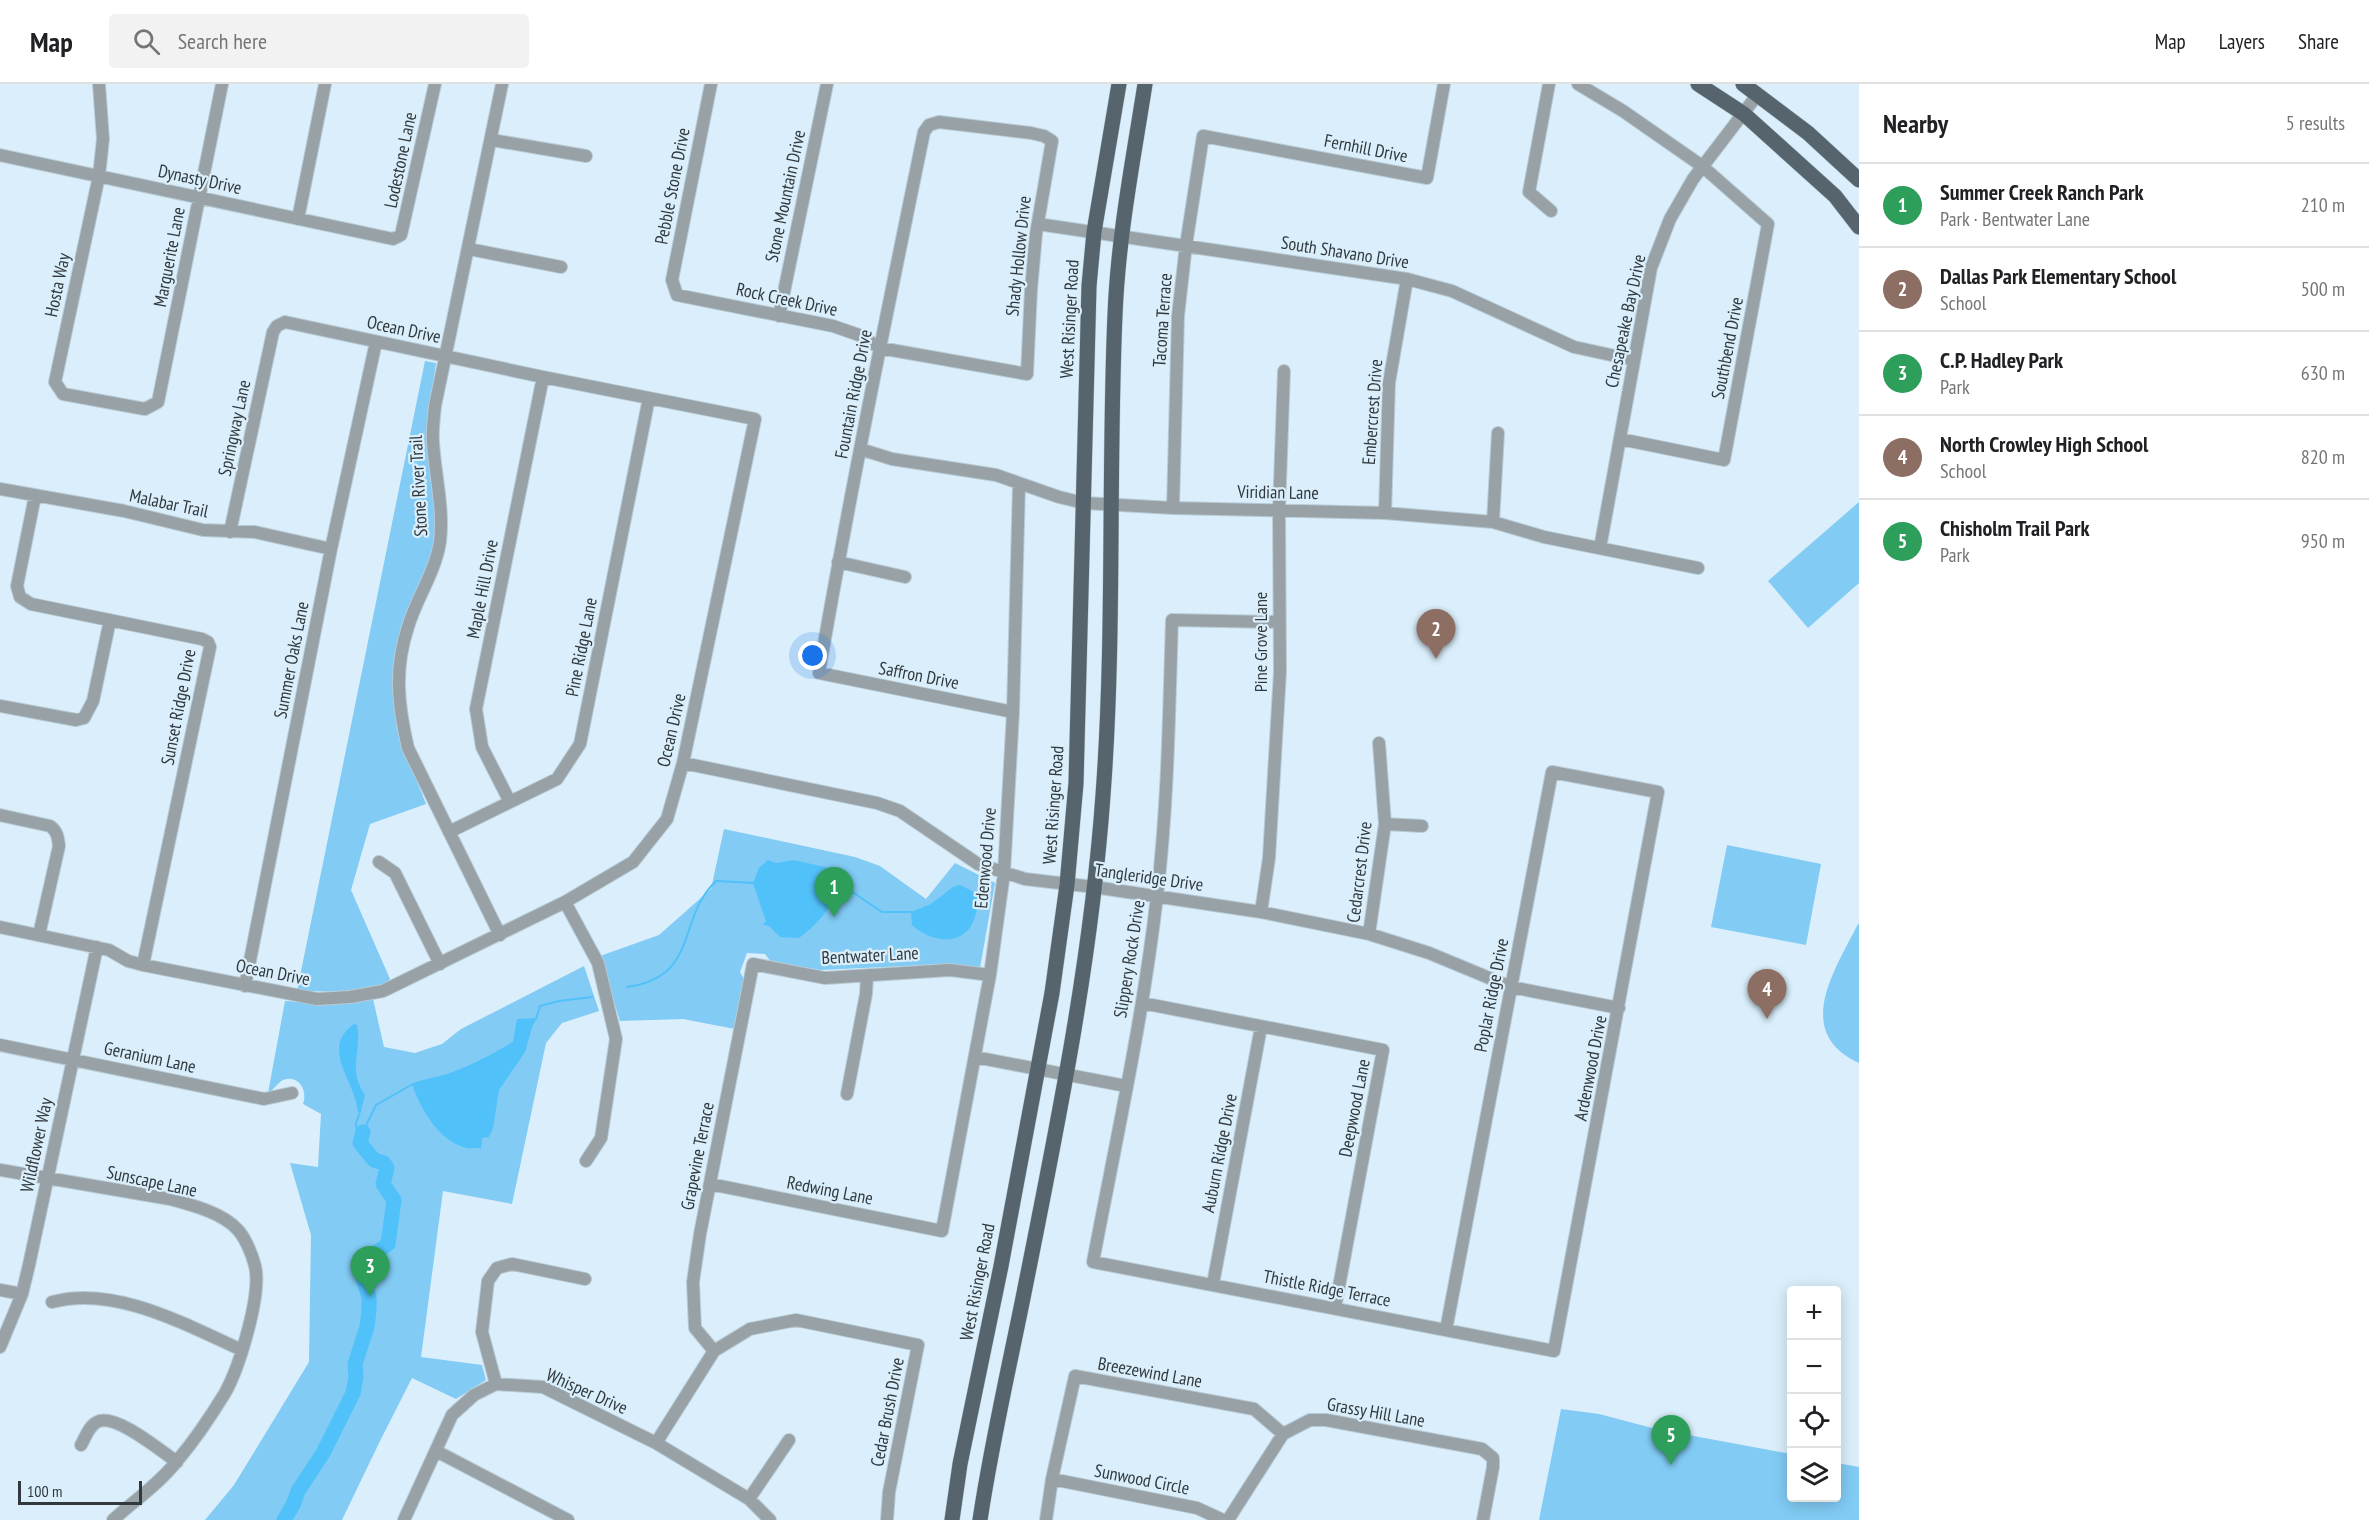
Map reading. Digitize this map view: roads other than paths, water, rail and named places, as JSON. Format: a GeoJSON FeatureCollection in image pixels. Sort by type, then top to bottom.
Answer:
{"type":"FeatureCollection","features":[{"type":"Feature","properties":{"kind":"main road","name":"West Risinger Road"},"geometry":{"type":"LineString","coordinates":[[952,1520],[960,1464],[1001,1266],[1052,993],[1067,885],[1076,783],[1084,503],[1085,353],[1094,232],[1119,84]]}},
{"type":"Feature","properties":{"kind":"main road"},"geometry":{"type":"LineString","coordinates":[[980,1520],[1065,1075],[1080,991],[1094,887],[1105,761],[1115,313],[1121,236],[1145,84]]}},
{"type":"Feature","properties":{"kind":"main road"},"geometry":{"type":"LineString","coordinates":[[1698,84],[1744,114],[1835,196],[1859,227]]}},
{"type":"Feature","properties":{"kind":"main road"},"geometry":{"type":"LineString","coordinates":[[1743,84],[1808,133],[1859,180]]}},
{"type":"Feature","properties":{"kind":"main road"},"geometry":{"type":"LineString","coordinates":[[1001,1266],[1028,1272]]}},
{"type":"Feature","properties":{"kind":"street","name":"Hosta Way"},"geometry":{"type":"LineString","coordinates":[[99,84],[103,139],[99,176],[55,382],[63,394],[145,410],[158,402]]}},
{"type":"Feature","properties":{"kind":"street","name":"Marguerite Lane"},"geometry":{"type":"LineString","coordinates":[[158,402],[222,84]]}},
{"type":"Feature","properties":{"kind":"street"},"geometry":{"type":"LineString","coordinates":[[298,219],[325,84]]}},
{"type":"Feature","properties":{"kind":"street","name":"Lodestone Lane"},"geometry":{"type":"LineString","coordinates":[[393,238],[401,235],[408,211],[435,84]]}},
{"type":"Feature","properties":{"kind":"street","name":"Stone River Trail"},"geometry":{"type":"LineString","coordinates":[[500,935],[408,748],[397,685],[408,626],[433,572],[439,544],[442,519],[432,439],[435,406],[502,84]]}},
{"type":"Feature","properties":{"kind":"street","name":"Pebble Stone Drive"},"geometry":{"type":"LineString","coordinates":[[677,295],[672,280],[711,84]]}},
{"type":"Feature","properties":{"kind":"street","name":"Stone Mountain Drive"},"geometry":{"type":"LineString","coordinates":[[779,316],[827,84]]}},
{"type":"Feature","properties":{"kind":"street","name":"Fernhill Drive"},"geometry":{"type":"LineString","coordinates":[[1203,136],[1427,178],[1444,84]]}},
{"type":"Feature","properties":{"kind":"street"},"geometry":{"type":"LineString","coordinates":[[1549,84],[1529,192],[1551,212]]}},
{"type":"Feature","properties":{"kind":"street"},"geometry":{"type":"LineString","coordinates":[[1578,84],[1623,111],[1702,166]]}},
{"type":"Feature","properties":{"kind":"street","name":"Chesapeake Bay Drive"},"geometry":{"type":"LineString","coordinates":[[1600,548],[1651,268],[1670,219],[1702,166],[1758,94]]}},
{"type":"Feature","properties":{"kind":"street","name":"Shady Hollow Drive"},"geometry":{"type":"LineString","coordinates":[[929,124],[939,122],[1031,133],[1044,136],[1052,141],[1038,224],[1030,291],[1027,374]]}},
{"type":"Feature","properties":{"kind":"street","name":"Fountain Ridge Drive"},"geometry":{"type":"LineString","coordinates":[[819,673],[838,562],[880,348],[924,132],[929,124]]}},
{"type":"Feature","properties":{"kind":"street","name":"Tacoma Terrace"},"geometry":{"type":"LineString","coordinates":[[1173,508],[1178,316],[1186,245],[1203,136]]}},
{"type":"Feature","properties":{"kind":"street"},"geometry":{"type":"LineString","coordinates":[[492,140],[586,156]]}},
{"type":"Feature","properties":{"kind":"street","name":"Dynasty Drive"},"geometry":{"type":"LineString","coordinates":[[0,155],[393,238]]}},
{"type":"Feature","properties":{"kind":"street","name":"Southbend Drive"},"geometry":{"type":"LineString","coordinates":[[1620,439],[1724,460],[1768,224],[1702,166]]}},
{"type":"Feature","properties":{"kind":"street","name":"South Shavano Drive"},"geometry":{"type":"LineString","coordinates":[[1038,224],[1407,279],[1452,291],[1574,347],[1634,360]]}},
{"type":"Feature","properties":{"kind":"street"},"geometry":{"type":"LineString","coordinates":[[469,249],[561,267]]}},
{"type":"Feature","properties":{"kind":"street","name":"Embercrest Drive"},"geometry":{"type":"LineString","coordinates":[[1385,513],[1389,383],[1407,279]]}},
{"type":"Feature","properties":{"kind":"street","name":"Rock Creek Drive"},"geometry":{"type":"LineString","coordinates":[[677,295],[849,330],[880,348],[1027,374]]}},
{"type":"Feature","properties":{"kind":"street","name":"Ocean Drive"},"geometry":{"type":"LineString","coordinates":[[0,927],[109,950],[128,961],[143,965],[245,986],[318,999],[350,997],[382,991],[565,902],[633,862],[667,819],[683,763],[755,418],[543,377],[285,322],[277,326],[273,332]]}},
{"type":"Feature","properties":{"kind":"street","name":"Springway Lane"},"geometry":{"type":"LineString","coordinates":[[230,532],[273,332]]}},
{"type":"Feature","properties":{"kind":"street","name":"Summer Oaks Lane"},"geometry":{"type":"LineString","coordinates":[[245,986],[331,549],[376,342]]}},
{"type":"Feature","properties":{"kind":"street","name":"Pine Grove Lane"},"geometry":{"type":"LineString","coordinates":[[1261,912],[1269,847],[1280,672],[1279,510],[1284,372]]}},
{"type":"Feature","properties":{"kind":"street","name":"Maple Hill Drive"},"geometry":{"type":"LineString","coordinates":[[510,802],[482,747],[476,709],[543,377]]}},
{"type":"Feature","properties":{"kind":"street","name":"Pine Ridge Lane"},"geometry":{"type":"LineString","coordinates":[[449,832],[557,779],[580,744],[649,398]]}},
{"type":"Feature","properties":{"kind":"street"},"geometry":{"type":"LineString","coordinates":[[1493,522],[1498,433]]}},
{"type":"Feature","properties":{"kind":"street","name":"Viridian Lane"},"geometry":{"type":"LineString","coordinates":[[860,448],[892,459],[996,476],[1019,485],[1084,503],[1173,508],[1385,513],[1493,522],[1544,537],[1698,568]]}},
{"type":"Feature","properties":{"kind":"street","name":"Edenwood Drive"},"geometry":{"type":"LineString","coordinates":[[942,1231],[990,975],[1004,873],[1013,712],[1019,485]]}},
{"type":"Feature","properties":{"kind":"street","name":"Malabar Trail"},"geometry":{"type":"LineString","coordinates":[[0,489],[124,511],[203,530],[255,532],[331,549]]}},
{"type":"Feature","properties":{"kind":"street","name":"Sunset Ridge Drive"},"geometry":{"type":"LineString","coordinates":[[35,496],[17,586],[20,597],[31,604],[202,639],[208,642],[210,647],[143,965]]}},
{"type":"Feature","properties":{"kind":"street"},"geometry":{"type":"LineString","coordinates":[[838,562],[905,578]]}},
{"type":"Feature","properties":{"kind":"street"},"geometry":{"type":"LineString","coordinates":[[0,706],[76,720],[84,718],[93,701],[110,620]]}},
{"type":"Feature","properties":{"kind":"street","name":"Slippery Rock Drive"},"geometry":{"type":"LineString","coordinates":[[1093,1262],[1142,1003],[1157,896],[1166,800],[1172,620],[1278,622]]}},
{"type":"Feature","properties":{"kind":"street","name":"Saffron Drive"},"geometry":{"type":"LineString","coordinates":[[819,673],[1013,712]]}},
{"type":"Feature","properties":{"kind":"street","name":"Cedarcrest Drive"},"geometry":{"type":"LineString","coordinates":[[1369,934],[1385,824],[1379,742]]}},
{"type":"Feature","properties":{"kind":"street","name":"Tangleridge Drive"},"geometry":{"type":"LineString","coordinates":[[683,763],[877,803],[900,811],[978,864],[1025,879],[1261,912],[1369,934],[1429,953],[1511,987],[1619,1008]]}},
{"type":"Feature","properties":{"kind":"street","name":"Poplar Ridge Drive"},"geometry":{"type":"LineString","coordinates":[[1446,1330],[1552,772],[1659,792]]}},
{"type":"Feature","properties":{"kind":"street","name":"Ardenwood Drive"},"geometry":{"type":"LineString","coordinates":[[1554,1351],[1659,792]]}},
{"type":"Feature","properties":{"kind":"street"},"geometry":{"type":"LineString","coordinates":[[0,814],[50,826],[58,837],[59,846],[39,935]]}},
{"type":"Feature","properties":{"kind":"street"},"geometry":{"type":"LineString","coordinates":[[1385,824],[1422,826]]}},
{"type":"Feature","properties":{"kind":"street"},"geometry":{"type":"LineString","coordinates":[[379,862],[395,873],[440,964]]}},
{"type":"Feature","properties":{"kind":"street"},"geometry":{"type":"LineString","coordinates":[[565,902],[598,963],[616,1039],[601,1138],[586,1161]]}},
{"type":"Feature","properties":{"kind":"street","name":"Wildflower Way"},"geometry":{"type":"LineString","coordinates":[[0,1347],[22,1294],[97,947]]}},
{"type":"Feature","properties":{"kind":"street","name":"Bentwater Lane"},"geometry":{"type":"LineString","coordinates":[[753,964],[825,978],[950,970],[990,975]]}},
{"type":"Feature","properties":{"kind":"street","name":"Grapevine Terrace"},"geometry":{"type":"LineString","coordinates":[[714,1351],[695,1328],[693,1282],[700,1234],[753,964]]}},
{"type":"Feature","properties":{"kind":"street"},"geometry":{"type":"LineString","coordinates":[[847,1094],[866,994],[867,976]]}},
{"type":"Feature","properties":{"kind":"street","name":"Deepwood Lane"},"geometry":{"type":"LineString","coordinates":[[1142,1003],[1383,1050],[1335,1308]]}},
{"type":"Feature","properties":{"kind":"street","name":"Auburn Ridge Drive"},"geometry":{"type":"LineString","coordinates":[[1213,1284],[1261,1028]]}},
{"type":"Feature","properties":{"kind":"street","name":"Geranium Lane"},"geometry":{"type":"LineString","coordinates":[[0,1045],[264,1099],[292,1093]]}},
{"type":"Feature","properties":{"kind":"street"},"geometry":{"type":"LineString","coordinates":[[975,1057],[1126,1086]]}},
{"type":"Feature","properties":{"kind":"street","name":"Sunscape Lane"},"geometry":{"type":"LineString","coordinates":[[0,1170],[181,1202],[226,1220],[237,1229],[255,1266],[256,1280],[240,1362],[224,1394],[177,1462],[113,1520]]}},
{"type":"Feature","properties":{"kind":"street","name":"Redwing Lane"},"geometry":{"type":"LineString","coordinates":[[710,1184],[942,1231]]}},
{"type":"Feature","properties":{"kind":"street","name":"Thistle Ridge Terrace"},"geometry":{"type":"LineString","coordinates":[[1093,1262],[1554,1351]]}},
{"type":"Feature","properties":{"kind":"street"},"geometry":{"type":"LineString","coordinates":[[404,1520],[452,1415],[474,1395],[496,1384],[482,1332],[488,1281],[497,1268],[512,1264],[585,1279]]}},
{"type":"Feature","properties":{"kind":"street"},"geometry":{"type":"LineString","coordinates":[[0,1290],[22,1294]]}},
{"type":"Feature","properties":{"kind":"street"},"geometry":{"type":"LineString","coordinates":[[52,1302],[69,1297],[125,1303],[173,1320],[242,1350]]}},
{"type":"Feature","properties":{"kind":"street","name":"Cedar Brush Drive"},"geometry":{"type":"LineString","coordinates":[[656,1443],[714,1351],[750,1329],[796,1320],[918,1345],[889,1492],[887,1520]]}},
{"type":"Feature","properties":{"kind":"street","name":"Breezewind Lane"},"geometry":{"type":"LineString","coordinates":[[1046,1520],[1052,1479],[1075,1377],[1254,1409],[1283,1434]]}},
{"type":"Feature","properties":{"kind":"street","name":"Whisper Drive"},"geometry":{"type":"LineString","coordinates":[[496,1384],[543,1387],[656,1443],[749,1499],[770,1520]]}},
{"type":"Feature","properties":{"kind":"street"},"geometry":{"type":"LineString","coordinates":[[81,1445],[90,1428],[98,1421],[110,1420],[136,1434],[177,1462]]}},
{"type":"Feature","properties":{"kind":"street","name":"Grassy Hill Lane"},"geometry":{"type":"LineString","coordinates":[[1226,1520],[1283,1434],[1310,1420],[1326,1420],[1482,1449],[1493,1458],[1483,1520]]}},
{"type":"Feature","properties":{"kind":"street"},"geometry":{"type":"LineString","coordinates":[[749,1499],[789,1440]]}},
{"type":"Feature","properties":{"kind":"street"},"geometry":{"type":"LineString","coordinates":[[436,1451],[568,1520]]}},
{"type":"Feature","properties":{"kind":"street","name":"Sunwood Circle"},"geometry":{"type":"LineString","coordinates":[[1052,1479],[1197,1508],[1226,1520]]}},
{"type":"Feature","properties":{"kind":"waterway"},"geometry":{"type":"LineString","coordinates":[[627,987],[650,981],[666,972],[677,959],[695,912],[716,881],[755,883]]}},
{"type":"Feature","properties":{"kind":"waterway"},"geometry":{"type":"LineString","coordinates":[[836,890],[854,893],[882,912],[911,912]]}},
{"type":"Feature","properties":{"kind":"waterway"},"geometry":{"type":"LineString","coordinates":[[536,1019],[540,1006],[592,997]]}},
{"type":"Feature","properties":{"kind":"waterway"},"geometry":{"type":"LineString","coordinates":[[363,1132],[376,1105],[413,1084]]}},
{"type":"Feature","properties":{"kind":"waterway"},"geometry":{"type":"LineString","coordinates":[[359,1115],[356,1123],[357,1132],[361,1137]]}},
{"type":"Feature","properties":{"kind":"waterway"},"geometry":{"type":"LineString","coordinates":[[284,1520],[298,1491],[323,1453],[353,1393],[356,1377],[355,1364],[367,1327],[369,1310],[369,1297],[363,1278],[367,1259],[388,1244],[394,1200],[383,1184],[387,1168],[384,1163],[374,1160],[360,1143],[363,1132]]}},
{"type":"Feature","properties":{"kind":"place","name":"Dallas Park Elementary School"},"geometry":{"type":"Point","coordinates":[1436,659]}},
{"type":"Feature","properties":{"kind":"place","name":"Summer Creek Ranch Park"},"geometry":{"type":"Point","coordinates":[834,917]}},
{"type":"Feature","properties":{"kind":"place","name":"North Crowley High School"},"geometry":{"type":"Point","coordinates":[1767,1019]}},
{"type":"Feature","properties":{"kind":"place","name":"C.P. Hadley Park"},"geometry":{"type":"Point","coordinates":[370,1296]}},
{"type":"Feature","properties":{"kind":"place","name":"Chisholm Trail Park"},"geometry":{"type":"Point","coordinates":[1671,1465]}}]}
